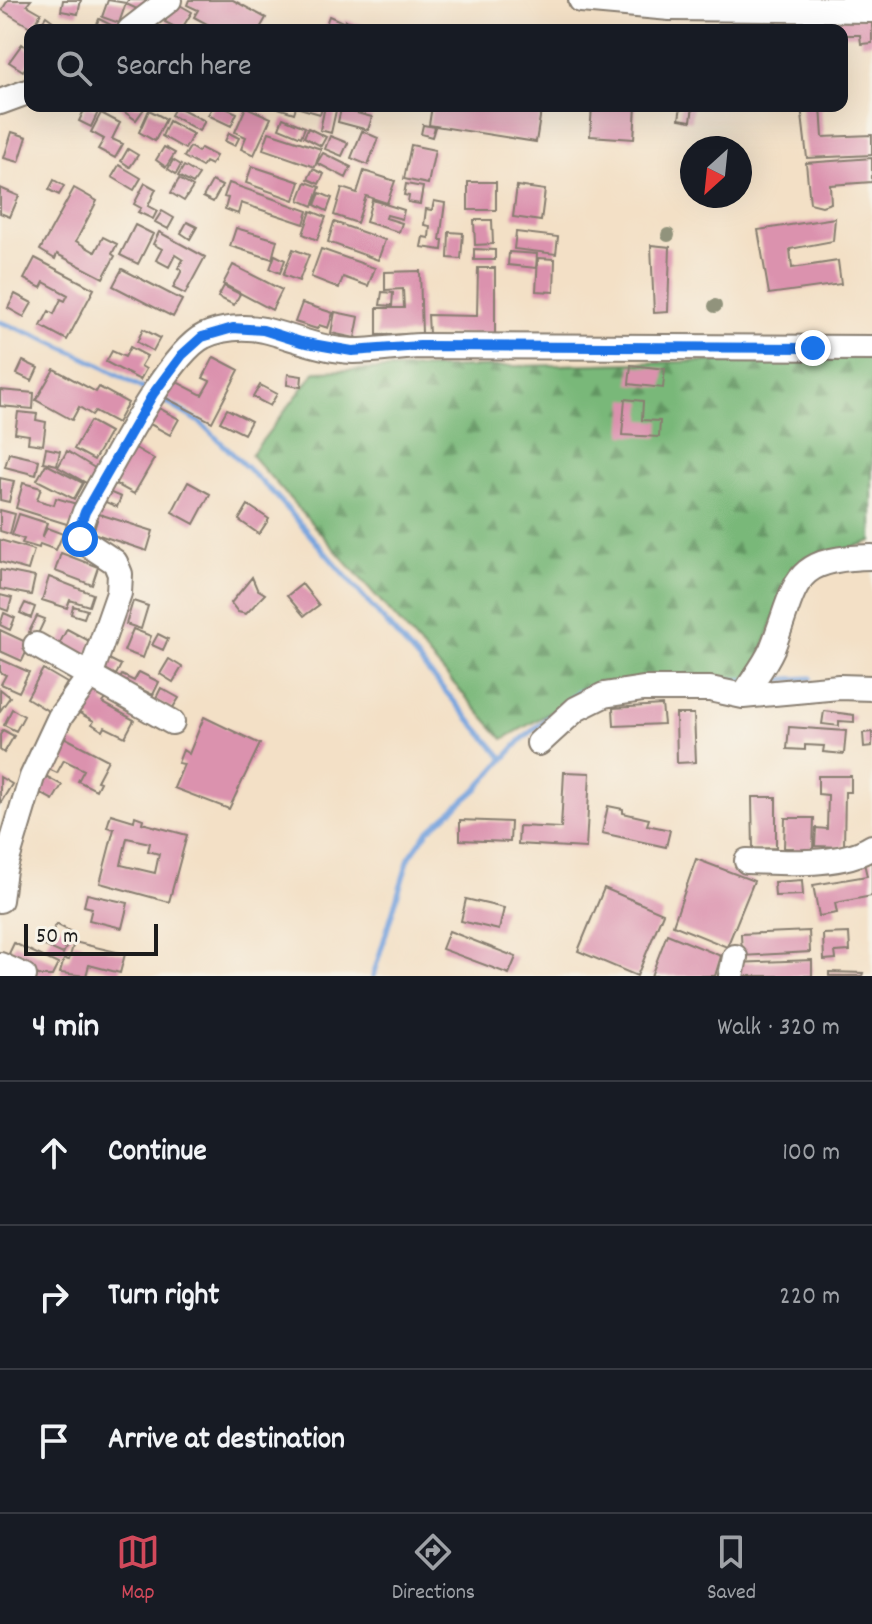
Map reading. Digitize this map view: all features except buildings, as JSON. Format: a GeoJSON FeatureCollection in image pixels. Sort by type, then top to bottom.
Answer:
{"type":"FeatureCollection","features":[{"type":"Feature","properties":{"kind":"street"},"geometry":{"type":"LineString","coordinates":[[138,24],[169,0]]}},
{"type":"Feature","properties":{"kind":"street"},"geometry":{"type":"LineString","coordinates":[[581,0],[670,8],[872,10]]}},
{"type":"Feature","properties":{"kind":"street"},"geometry":{"type":"LineString","coordinates":[[0,102],[24,93]]}},
{"type":"Feature","properties":{"kind":"street"},"geometry":{"type":"LineString","coordinates":[[0,900],[4,870],[32,777],[60,717],[90,676],[119,593],[120,574],[115,562],[80,539],[78,532],[85,512],[153,394],[182,355],[202,337],[233,328],[263,330],[301,342],[352,351],[420,346],[872,348]]}},
{"type":"Feature","properties":{"kind":"street"},"geometry":{"type":"LineString","coordinates":[[749,686],[771,652],[798,579],[813,567],[840,557],[872,557]]}},
{"type":"Feature","properties":{"kind":"street"},"geometry":{"type":"LineString","coordinates":[[36,645],[172,722]]}},
{"type":"Feature","properties":{"kind":"street"},"geometry":{"type":"LineString","coordinates":[[539,743],[576,709],[604,695],[643,689],[749,686],[872,688]]}},
{"type":"Feature","properties":{"kind":"street"},"geometry":{"type":"LineString","coordinates":[[747,861],[814,861],[859,855],[872,847]]}},
{"type":"Feature","properties":{"kind":"street"},"geometry":{"type":"LineString","coordinates":[[0,965],[24,976]]}},
{"type":"Feature","properties":{"kind":"green space"},"geometry":{"type":"Polygon","coordinates":[[[872,357],[872,541],[793,567],[750,684],[598,686],[503,739],[251,455],[316,371],[872,357]]]}},
{"type":"Feature","properties":{"kind":"waterway"},"geometry":{"type":"LineString","coordinates":[[0,322],[75,353],[147,391]]}},
{"type":"Feature","properties":{"kind":"waterway"},"geometry":{"type":"LineString","coordinates":[[159,398],[201,423],[277,497],[504,759]]}},
{"type":"Feature","properties":{"kind":"waterway"},"geometry":{"type":"LineString","coordinates":[[765,680],[811,678]]}},
{"type":"Feature","properties":{"kind":"waterway"},"geometry":{"type":"LineString","coordinates":[[721,680],[743,680]]}},
{"type":"Feature","properties":{"kind":"waterway"},"geometry":{"type":"LineString","coordinates":[[566,703],[576,693],[595,687]]}},
{"type":"Feature","properties":{"kind":"waterway"},"geometry":{"type":"LineString","coordinates":[[373,976],[409,858],[428,831],[477,789],[521,740],[549,717]]}},
{"type":"Feature","properties":{"kind":"route"},"geometry":{"type":"LineString","coordinates":[[80,539],[78,532],[85,512],[153,394],[182,355],[202,337],[233,328],[263,330],[301,342],[352,351],[420,346],[813,348]]}}]}
